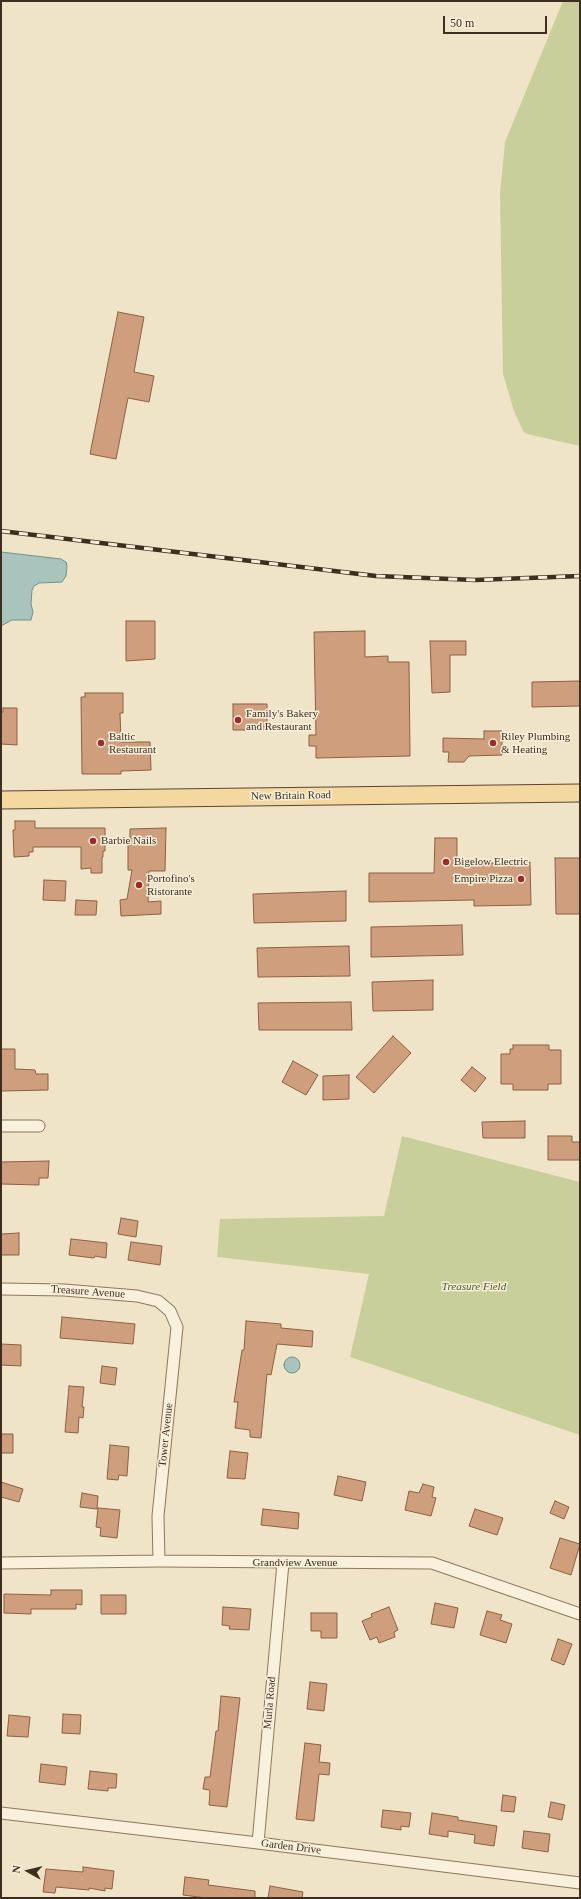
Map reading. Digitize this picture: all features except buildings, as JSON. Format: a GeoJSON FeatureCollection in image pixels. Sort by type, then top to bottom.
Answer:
{"type":"FeatureCollection","features":[{"type":"Feature","properties":{"kind":"main road","name":"New Britain Road"},"geometry":{"type":"LineString","coordinates":[[1,800],[580,793]]}},
{"type":"Feature","properties":{"kind":"street"},"geometry":{"type":"LineString","coordinates":[[1,1126],[39,1126]]}},
{"type":"Feature","properties":{"kind":"street","name":"Treasure Avenue"},"geometry":{"type":"LineString","coordinates":[[1,1289],[64,1290],[137,1296],[158,1301],[170,1311]]}},
{"type":"Feature","properties":{"kind":"street","name":"Tower Avenue"},"geometry":{"type":"LineString","coordinates":[[159,1561],[158,1516],[177,1327],[170,1311]]}},
{"type":"Feature","properties":{"kind":"street","name":"Grandview Avenue"},"geometry":{"type":"LineString","coordinates":[[1,1563],[159,1561],[432,1563],[580,1614]]}},
{"type":"Feature","properties":{"kind":"street","name":"Murla Road"},"geometry":{"type":"LineString","coordinates":[[258,1842],[283,1563]]}},
{"type":"Feature","properties":{"kind":"street","name":"Garden Drive"},"geometry":{"type":"LineString","coordinates":[[1,1813],[258,1842],[580,1883]]}},
{"type":"Feature","properties":{"kind":"green space"},"geometry":{"type":"Polygon","coordinates":[[[563,1],[580,1],[580,446],[527,434],[523,431],[514,411],[503,374],[500,193],[505,142],[563,1]]]}},
{"type":"Feature","properties":{"kind":"green space","name":"Treasure Field"},"geometry":{"type":"Polygon","coordinates":[[[402,1136],[580,1182],[580,1435],[350,1357],[369,1274],[217,1257],[220,1219],[384,1216],[402,1136]]]}},
{"type":"Feature","properties":{"kind":"water"},"geometry":{"type":"Polygon","coordinates":[[[1,552],[61,559],[66,562],[66,576],[62,582],[39,583],[34,586],[32,590],[31,604],[33,612],[31,620],[12,620],[1,626],[1,552]]]}},
{"type":"Feature","properties":{"kind":"water"},"geometry":{"type":"Polygon","coordinates":[[[292,1357],[298,1359],[300,1365],[298,1371],[292,1373],[286,1371],[284,1365],[286,1359],[292,1357]]]}},
{"type":"Feature","properties":{"kind":"railway"},"geometry":{"type":"LineString","coordinates":[[1,531],[376,576],[475,580],[580,576]]}},
{"type":"Feature","properties":{"kind":"place","name":"Family's Bakery and Restaurant"},"geometry":{"type":"Point","coordinates":[238,720]}},
{"type":"Feature","properties":{"kind":"place","name":"Baltic Restaurant"},"geometry":{"type":"Point","coordinates":[101,743]}},
{"type":"Feature","properties":{"kind":"place","name":"Riley Plumbing & Heating"},"geometry":{"type":"Point","coordinates":[493,743]}},
{"type":"Feature","properties":{"kind":"place","name":"Barbie Nails"},"geometry":{"type":"Point","coordinates":[93,841]}},
{"type":"Feature","properties":{"kind":"place","name":"Bigelow Electric"},"geometry":{"type":"Point","coordinates":[446,862]}},
{"type":"Feature","properties":{"kind":"place","name":"Empire Pizza"},"geometry":{"type":"Point","coordinates":[521,879]}},
{"type":"Feature","properties":{"kind":"place","name":"Portofino's Ristorante"},"geometry":{"type":"Point","coordinates":[139,885]}}]}
